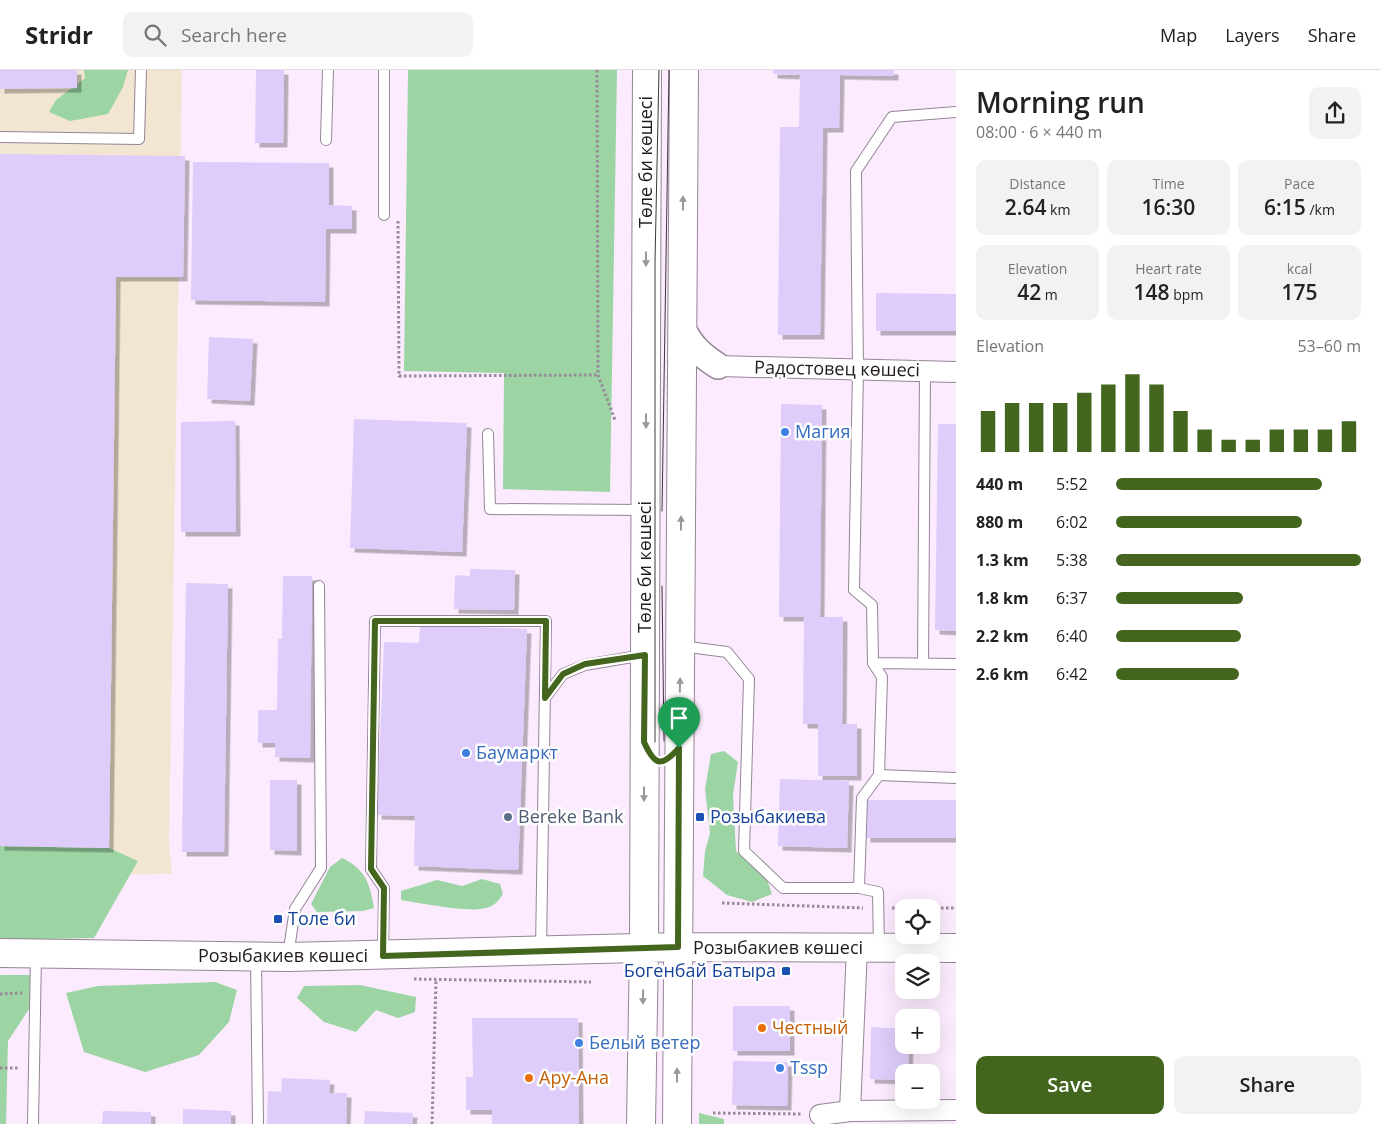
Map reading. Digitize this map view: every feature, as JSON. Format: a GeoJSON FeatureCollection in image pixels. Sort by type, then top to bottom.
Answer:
{"type":"FeatureCollection","features":[{"type":"Feature","properties":{"kind":"main road","name":"Төле би көшесі"},"geometry":{"type":"LineString","coordinates":[[641,1124],[644,948],[647,70]]}},
{"type":"Feature","properties":{"kind":"main road","name":"Төле би көшесі"},"geometry":{"type":"LineString","coordinates":[[677,1124],[684,70]]}},
{"type":"Feature","properties":{"kind":"main road"},"geometry":{"type":"LineString","coordinates":[[644,742],[649,754],[656,761],[663,763],[668,761],[679,748]]}},
{"type":"Feature","properties":{"kind":"main road","name":"Розыбакиев көшесі"},"geometry":{"type":"LineString","coordinates":[[0,953],[288,957],[438,955],[678,947],[956,948]]}},
{"type":"Feature","properties":{"kind":"street"},"geometry":{"type":"LineString","coordinates":[[682,327],[690,345],[702,356],[718,366]]}},
{"type":"Feature","properties":{"kind":"street","name":"Радостовец көшесі"},"geometry":{"type":"LineString","coordinates":[[718,366],[956,372]]}},
{"type":"Feature","properties":{"kind":"street"},"geometry":{"type":"LineString","coordinates":[[850,1111],[868,948]]}},
{"type":"Feature","properties":{"kind":"street"},"geometry":{"type":"LineString","coordinates":[[820,1115],[850,1111],[956,1110]]}},
{"type":"Feature","properties":{"kind":"lane"},"geometry":{"type":"LineString","coordinates":[[0,138],[140,139],[141,70]]}},
{"type":"Feature","properties":{"kind":"lane"},"geometry":{"type":"LineString","coordinates":[[326,140],[328,70]]}},
{"type":"Feature","properties":{"kind":"lane"},"geometry":{"type":"LineString","coordinates":[[384,70],[384,215]]}},
{"type":"Feature","properties":{"kind":"lane"},"geometry":{"type":"LineString","coordinates":[[859,888],[862,798],[879,775],[882,677],[873,663],[872,605],[854,590],[858,370],[856,171],[892,117],[956,112]]}},
{"type":"Feature","properties":{"kind":"lane"},"geometry":{"type":"LineString","coordinates":[[923,664],[925,371]]}},
{"type":"Feature","properties":{"kind":"lane"},"geometry":{"type":"LineString","coordinates":[[488,434],[490,508],[645,510]]}},
{"type":"Feature","properties":{"kind":"lane"},"geometry":{"type":"LineString","coordinates":[[288,957],[295,909],[321,868],[319,586]]}},
{"type":"Feature","properties":{"kind":"lane"},"geometry":{"type":"LineString","coordinates":[[383,956],[384,888],[371,869],[375,621],[546,621],[541,951]]}},
{"type":"Feature","properties":{"kind":"lane"},"geometry":{"type":"LineString","coordinates":[[680,646],[727,652],[749,679],[744,851],[783,888],[859,888],[878,892],[878,908],[868,948]]}},
{"type":"Feature","properties":{"kind":"lane"},"geometry":{"type":"LineString","coordinates":[[545,698],[563,674],[585,664],[645,655]]}},
{"type":"Feature","properties":{"kind":"lane"},"geometry":{"type":"LineString","coordinates":[[873,663],[956,664]]}},
{"type":"Feature","properties":{"kind":"lane"},"geometry":{"type":"LineString","coordinates":[[879,775],[956,778]]}},
{"type":"Feature","properties":{"kind":"lane"},"geometry":{"type":"LineString","coordinates":[[32,1124],[36,954]]}},
{"type":"Feature","properties":{"kind":"lane"},"geometry":{"type":"LineString","coordinates":[[256,957],[258,1124]]}},
{"type":"Feature","properties":{"kind":"path"},"geometry":{"type":"LineString","coordinates":[[597,70],[598,375],[615,420]]}},
{"type":"Feature","properties":{"kind":"path"},"geometry":{"type":"LineString","coordinates":[[398,218],[399,376],[598,375]]}},
{"type":"Feature","properties":{"kind":"path"},"geometry":{"type":"LineString","coordinates":[[722,903],[895,908]]}},
{"type":"Feature","properties":{"kind":"path"},"geometry":{"type":"LineString","coordinates":[[940,908],[956,908]]}},
{"type":"Feature","properties":{"kind":"path"},"geometry":{"type":"LineString","coordinates":[[432,1124],[438,955]]}},
{"type":"Feature","properties":{"kind":"path"},"geometry":{"type":"LineString","coordinates":[[0,994],[35,993]]}},
{"type":"Feature","properties":{"kind":"path"},"geometry":{"type":"LineString","coordinates":[[0,1068],[34,1068]]}},
{"type":"Feature","properties":{"kind":"path"},"geometry":{"type":"LineString","coordinates":[[713,1112],[820,1115]]}},
{"type":"Feature","properties":{"kind":"shaded area"},"geometry":{"type":"Polygon","coordinates":[[[0,70],[182,70],[169,842],[172,874],[0,875],[0,70]]]}},
{"type":"Feature","properties":{"kind":"green space"},"geometry":{"type":"Polygon","coordinates":[[[84,70],[128,70],[123,87],[108,114],[70,121],[49,112],[56,100],[85,78],[84,70]]]}},
{"type":"Feature","properties":{"kind":"green space"},"geometry":{"type":"Polygon","coordinates":[[[408,70],[617,70],[610,492],[503,489],[504,373],[404,371],[408,70]]]}},
{"type":"Feature","properties":{"kind":"green space"},"geometry":{"type":"Polygon","coordinates":[[[724,751],[738,762],[733,795],[736,851],[766,877],[772,894],[752,902],[727,895],[703,876],[705,851],[710,833],[705,789],[711,754],[724,751]]]}},
{"type":"Feature","properties":{"kind":"green space"},"geometry":{"type":"Polygon","coordinates":[[[0,846],[109,848],[138,861],[94,938],[0,940],[0,846]]]}},
{"type":"Feature","properties":{"kind":"green space"},"geometry":{"type":"Polygon","coordinates":[[[342,858],[356,867],[365,878],[371,891],[374,908],[363,911],[317,912],[311,904],[330,867],[342,858]]]}},
{"type":"Feature","properties":{"kind":"green space"},"geometry":{"type":"Polygon","coordinates":[[[482,879],[500,884],[503,894],[498,901],[486,908],[457,908],[401,900],[401,891],[437,880],[462,886],[482,879]]]}},
{"type":"Feature","properties":{"kind":"green space"},"geometry":{"type":"Polygon","coordinates":[[[0,975],[37,975],[37,997],[8,1041],[6,1124],[0,1124],[0,975]]]}},
{"type":"Feature","properties":{"kind":"green space"},"geometry":{"type":"Polygon","coordinates":[[[215,982],[237,990],[229,1022],[199,1055],[145,1072],[84,1052],[66,993],[98,986],[215,982]]]}},
{"type":"Feature","properties":{"kind":"green space"},"geometry":{"type":"Polygon","coordinates":[[[360,985],[416,997],[415,1012],[398,1018],[376,1010],[356,1032],[324,1022],[297,998],[304,986],[360,985]]]}},
{"type":"Feature","properties":{"kind":"green space"},"geometry":{"type":"Polygon","coordinates":[[[699,1113],[724,1119],[724,1124],[699,1124],[699,1113]]]}},
{"type":"Feature","properties":{"kind":"building"},"geometry":{"type":"Polygon","coordinates":[[[0,70],[77,70],[77,88],[0,89],[0,70]]]}},
{"type":"Feature","properties":{"kind":"building"},"geometry":{"type":"Polygon","coordinates":[[[256,70],[284,70],[283,143],[255,143],[256,70]]]}},
{"type":"Feature","properties":{"kind":"building"},"geometry":{"type":"Polygon","coordinates":[[[773,70],[894,70],[894,76],[840,75],[839,128],[823,128],[820,335],[778,335],[780,127],[799,127],[800,75],[773,74],[773,70]]]}},
{"type":"Feature","properties":{"kind":"building"},"geometry":{"type":"Polygon","coordinates":[[[0,154],[185,156],[183,277],[116,277],[109,848],[0,846],[0,154]]]}},
{"type":"Feature","properties":{"kind":"building"},"geometry":{"type":"Polygon","coordinates":[[[193,162],[329,163],[329,205],[352,206],[352,229],[326,229],[325,302],[191,300],[193,162]]]}},
{"type":"Feature","properties":{"kind":"building"},"geometry":{"type":"Polygon","coordinates":[[[876,293],[956,294],[956,331],[876,331],[876,293]]]}},
{"type":"Feature","properties":{"kind":"building"},"geometry":{"type":"Polygon","coordinates":[[[209,337],[253,339],[250,401],[207,399],[209,337]]]}},
{"type":"Feature","properties":{"kind":"building"},"geometry":{"type":"Polygon","coordinates":[[[781,404],[822,405],[820,617],[843,617],[842,724],[857,724],[857,776],[818,776],[818,724],[803,724],[804,617],[779,617],[781,404]]]}},
{"type":"Feature","properties":{"kind":"building"},"geometry":{"type":"Polygon","coordinates":[[[354,419],[467,423],[462,552],[350,548],[354,419]]]}},
{"type":"Feature","properties":{"kind":"building"},"geometry":{"type":"Polygon","coordinates":[[[235,421],[236,532],[181,532],[181,422],[235,421]]]}},
{"type":"Feature","properties":{"kind":"building"},"geometry":{"type":"Polygon","coordinates":[[[938,424],[956,424],[956,631],[935,630],[938,424]]]}},
{"type":"Feature","properties":{"kind":"building"},"geometry":{"type":"Polygon","coordinates":[[[470,569],[515,570],[514,610],[454,609],[455,575],[470,576],[470,569]]]}},
{"type":"Feature","properties":{"kind":"building"},"geometry":{"type":"Polygon","coordinates":[[[283,576],[312,576],[310,758],[275,757],[275,743],[258,743],[258,710],[277,710],[278,639],[282,639],[283,576]]]}},
{"type":"Feature","properties":{"kind":"building"},"geometry":{"type":"Polygon","coordinates":[[[186,583],[228,584],[224,852],[182,852],[186,583]]]}},
{"type":"Feature","properties":{"kind":"building"},"geometry":{"type":"Polygon","coordinates":[[[420,625],[527,629],[518,870],[414,866],[415,816],[377,815],[384,642],[419,643],[420,625]]]}},
{"type":"Feature","properties":{"kind":"building"},"geometry":{"type":"Polygon","coordinates":[[[780,779],[849,781],[847,848],[778,846],[780,779]]]}},
{"type":"Feature","properties":{"kind":"building"},"geometry":{"type":"Polygon","coordinates":[[[270,780],[297,780],[297,851],[270,850],[270,780]]]}},
{"type":"Feature","properties":{"kind":"building"},"geometry":{"type":"Polygon","coordinates":[[[866,800],[956,800],[956,838],[866,838],[866,800]]]}},
{"type":"Feature","properties":{"kind":"building","name":"Честный"},"geometry":{"type":"Polygon","coordinates":[[[733,1006],[790,1006],[790,1051],[733,1051],[733,1006]]]}},
{"type":"Feature","properties":{"kind":"building"},"geometry":{"type":"Polygon","coordinates":[[[472,1018],[578,1018],[579,1124],[492,1124],[492,1110],[466,1110],[466,1077],[473,1077],[472,1018]]]}},
{"type":"Feature","properties":{"kind":"building"},"geometry":{"type":"Polygon","coordinates":[[[871,1027],[895,1028],[895,1054],[909,1054],[908,1064],[895,1064],[895,1080],[870,1079],[871,1027]]]}},
{"type":"Feature","properties":{"kind":"building"},"geometry":{"type":"Polygon","coordinates":[[[733,1061],[788,1062],[787,1106],[732,1105],[733,1061]]]}},
{"type":"Feature","properties":{"kind":"building"},"geometry":{"type":"Polygon","coordinates":[[[282,1078],[330,1080],[329,1093],[347,1093],[346,1124],[267,1124],[268,1091],[281,1092],[282,1078]]]}},
{"type":"Feature","properties":{"kind":"building"},"geometry":{"type":"Polygon","coordinates":[[[183,1109],[231,1111],[231,1124],[183,1124],[183,1109]]]}},
{"type":"Feature","properties":{"kind":"building"},"geometry":{"type":"Polygon","coordinates":[[[103,1111],[151,1112],[151,1124],[102,1124],[103,1111]]]}},
{"type":"Feature","properties":{"kind":"building"},"geometry":{"type":"Polygon","coordinates":[[[365,1111],[413,1113],[412,1124],[364,1124],[365,1111]]]}},
{"type":"Feature","properties":{"kind":"tram line"},"geometry":{"type":"LineString","coordinates":[[655,742],[655,262],[659,70]]}},
{"type":"Feature","properties":{"kind":"tram line"},"geometry":{"type":"LineString","coordinates":[[662,511],[669,70]]}},
{"type":"Feature","properties":{"kind":"tram line"},"geometry":{"type":"LineString","coordinates":[[662,586],[664,741]]}},
{"type":"Feature","properties":{"kind":"place","name":"Магия"},"geometry":{"type":"Point","coordinates":[785,432]}},
{"type":"Feature","properties":{"kind":"place","name":"Баумаркт"},"geometry":{"type":"Point","coordinates":[466,753]}},
{"type":"Feature","properties":{"kind":"place","name":"Bereke Bank"},"geometry":{"type":"Point","coordinates":[508,817]}},
{"type":"Feature","properties":{"kind":"place","name":"Розыбакиева"},"geometry":{"type":"Point","coordinates":[700,817]}},
{"type":"Feature","properties":{"kind":"place","name":"Толе би"},"geometry":{"type":"Point","coordinates":[278,919]}},
{"type":"Feature","properties":{"kind":"place","name":"Богенбай Батыра"},"geometry":{"type":"Point","coordinates":[786,971]}},
{"type":"Feature","properties":{"kind":"place","name":"Честный"},"geometry":{"type":"Point","coordinates":[762,1028]}},
{"type":"Feature","properties":{"kind":"place","name":"Белый ветер"},"geometry":{"type":"Point","coordinates":[579,1043]}},
{"type":"Feature","properties":{"kind":"place","name":"Tssp"},"geometry":{"type":"Point","coordinates":[780,1068]}},
{"type":"Feature","properties":{"kind":"place","name":"Ару-Ана"},"geometry":{"type":"Point","coordinates":[529,1078]}},
{"type":"Feature","properties":{"kind":"route"},"geometry":{"type":"LineString","coordinates":[[375,621],[546,621],[545,698],[563,674],[585,664],[645,655],[644,742],[649,754],[656,761],[663,763],[668,761],[679,748],[678,947],[383,956],[384,888],[371,869],[375,621]]}}]}
